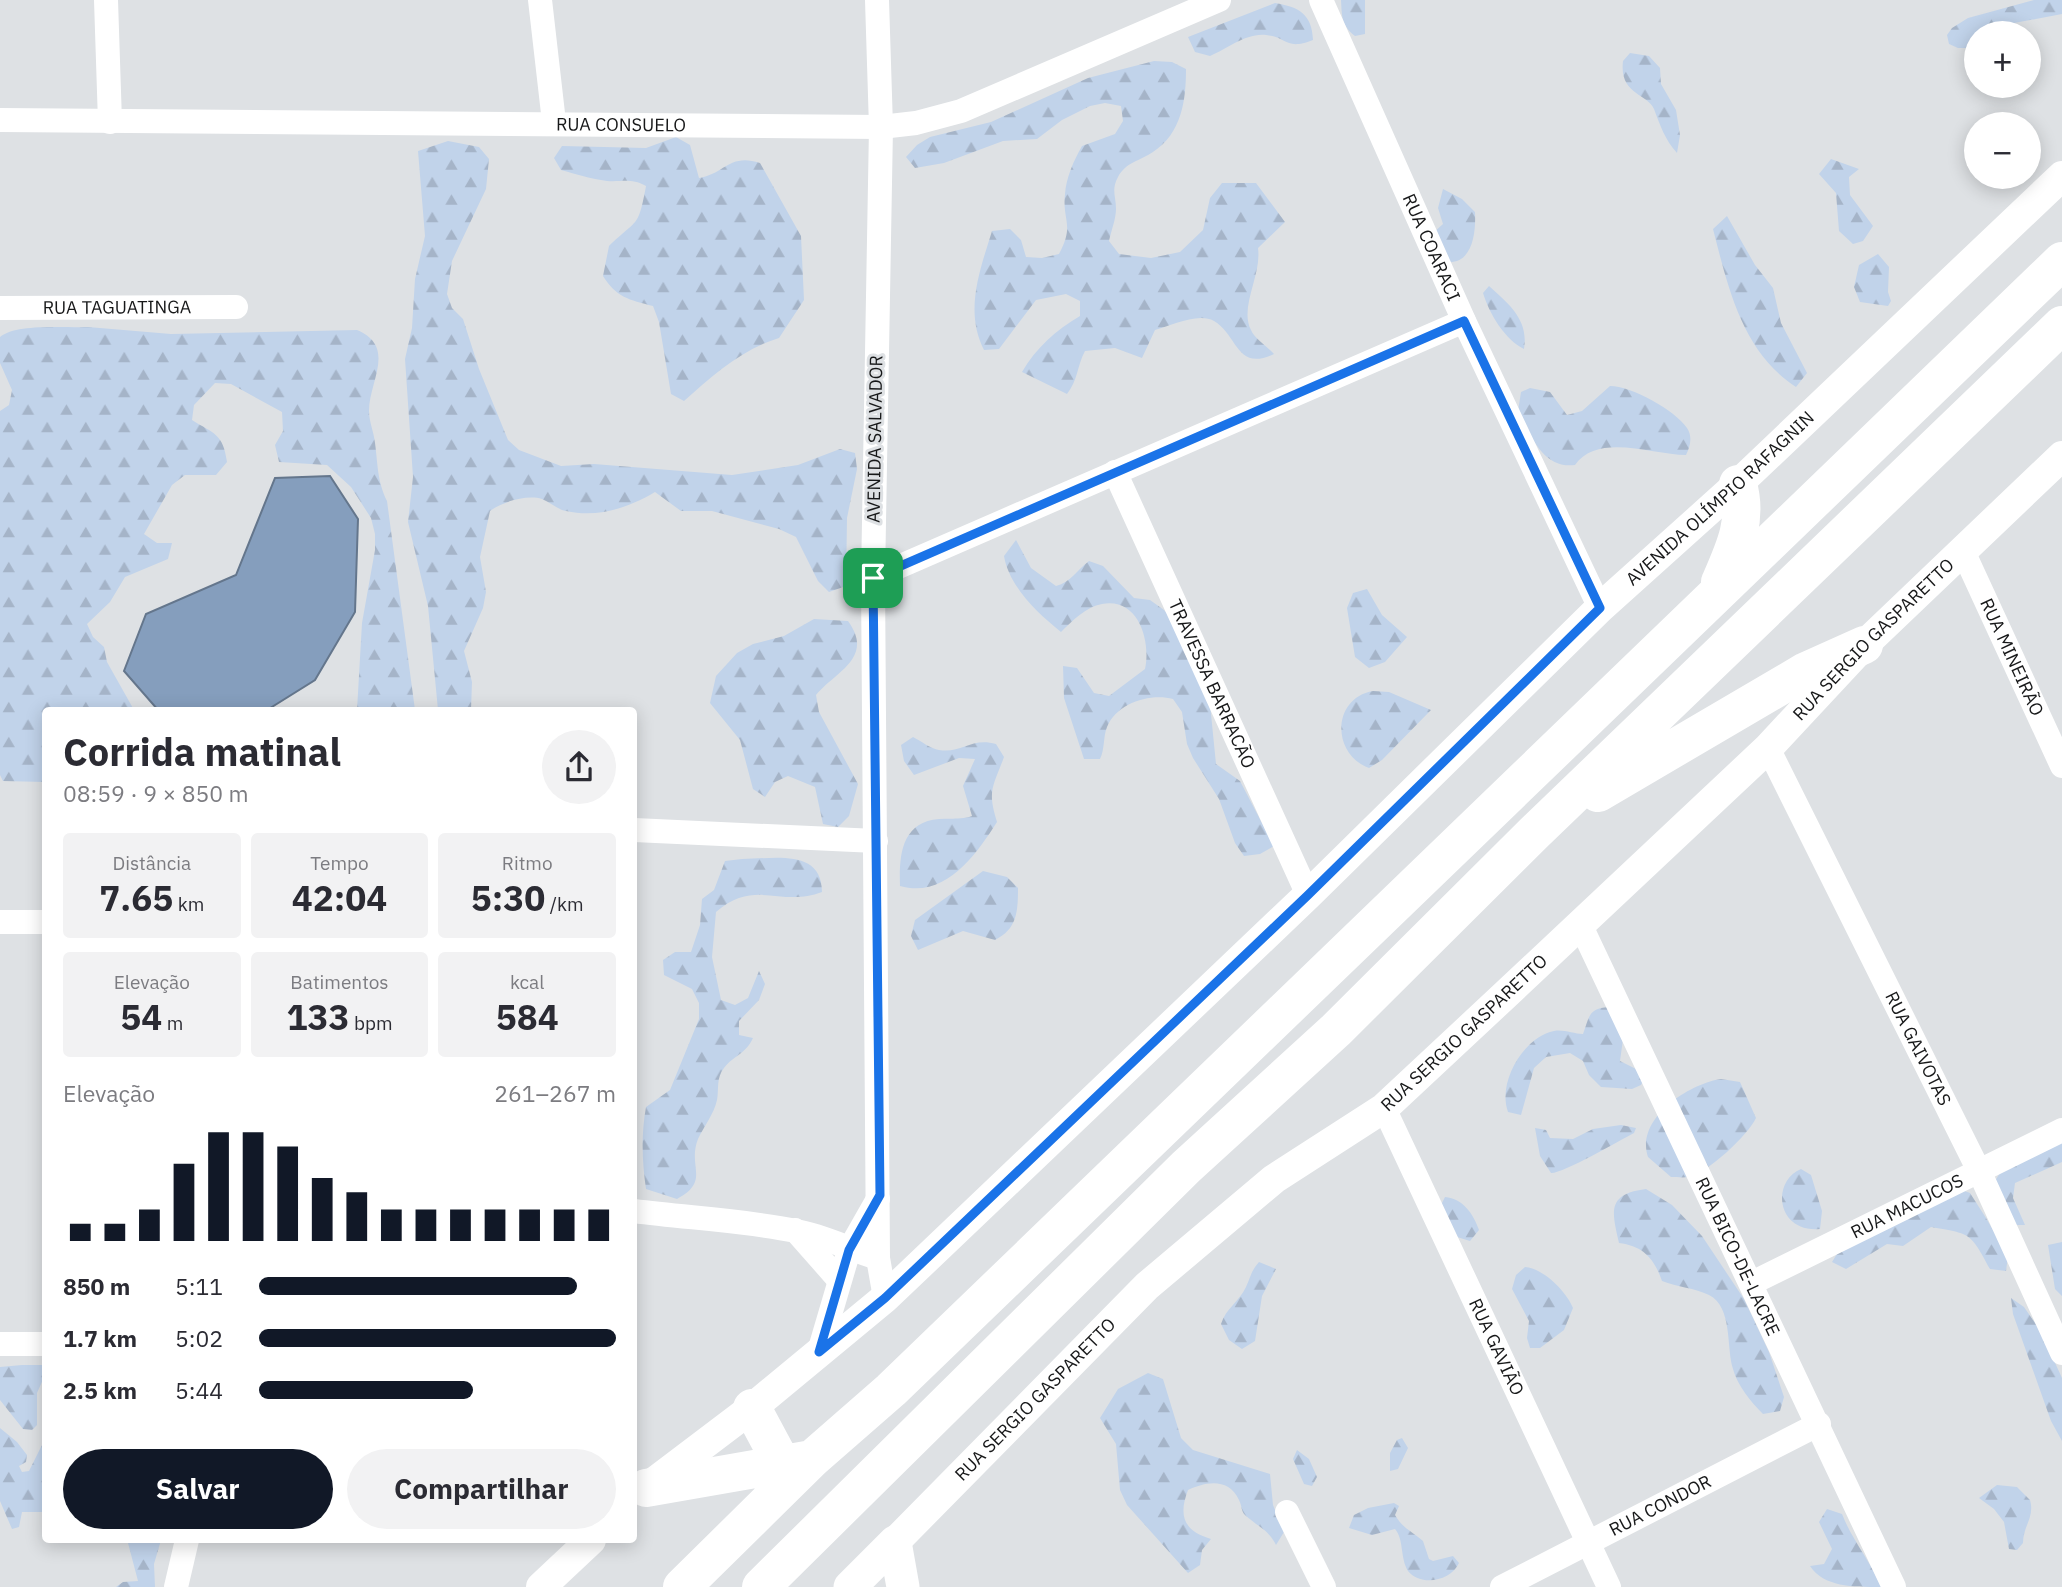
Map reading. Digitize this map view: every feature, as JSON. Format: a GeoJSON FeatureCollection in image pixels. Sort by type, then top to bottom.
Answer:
{"type":"FeatureCollection","features":[{"type":"Feature","properties":{"kind":"highway"},"geometry":{"type":"LineString","coordinates":[[682,1587],[797,1461],[891,1390],[2062,261]]}},
{"type":"Feature","properties":{"kind":"highway"},"geometry":{"type":"LineString","coordinates":[[761,1587],[1186,1167],[1336,1030],[1534,833],[2062,324]]}},
{"type":"Feature","properties":{"kind":"highway"},"geometry":{"type":"LineString","coordinates":[[1713,597],[1736,546],[1743,515],[1738,484]]}},
{"type":"Feature","properties":{"kind":"highway"},"geometry":{"type":"LineString","coordinates":[[1534,833],[1807,671],[1864,645]]}},
{"type":"Feature","properties":{"kind":"highway"},"geometry":{"type":"LineString","coordinates":[[752,1408],[797,1461]]}},
{"type":"Feature","properties":{"kind":"highway"},"geometry":{"type":"LineString","coordinates":[[640,1494],[797,1461]]}},
{"type":"Feature","properties":{"kind":"main road","name":"RUA SERGIO GASPARETTO"},"geometry":{"type":"LineString","coordinates":[[850,1587],[895,1542]]}},
{"type":"Feature","properties":{"kind":"main road"},"geometry":{"type":"LineString","coordinates":[[895,1542],[903,1587]]}},
{"type":"Feature","properties":{"kind":"street"},"geometry":{"type":"LineString","coordinates":[[106,0],[110,122]]}},
{"type":"Feature","properties":{"kind":"street"},"geometry":{"type":"LineString","coordinates":[[540,0],[554,122]]}},
{"type":"Feature","properties":{"kind":"street","name":"AVENIDA SALVADOR"},"geometry":{"type":"LineString","coordinates":[[877,0],[881,127],[873,578],[880,1195],[878,1258],[885,1298]]}},
{"type":"Feature","properties":{"kind":"street","name":"RUA CONSUELO"},"geometry":{"type":"LineString","coordinates":[[0,120],[554,122],[881,127],[916,123],[961,111],[1219,0]]}},
{"type":"Feature","properties":{"kind":"street","name":"RUA COARACI"},"geometry":{"type":"LineString","coordinates":[[1321,0],[1464,321],[1600,608]]}},
{"type":"Feature","properties":{"kind":"street","name":"AVENIDA OLÍMPIO RAFAGNIN"},"geometry":{"type":"LineString","coordinates":[[640,1494],[752,1408],[885,1298],[1308,895],[1600,608],[1738,484],[2062,176]]}},
{"type":"Feature","properties":{"kind":"street","name":"RUA TAGUATINGA"},"geometry":{"type":"LineString","coordinates":[[0,308],[236,307]]}},
{"type":"Feature","properties":{"kind":"street"},"geometry":{"type":"LineString","coordinates":[[873,578],[1464,321]]}},
{"type":"Feature","properties":{"kind":"street","name":"RUA SERGIO GASPARETTO"},"geometry":{"type":"LineString","coordinates":[[895,1542],[1147,1286],[1274,1179],[1384,1108],[1768,748],[1864,645],[2062,456]]}},
{"type":"Feature","properties":{"kind":"street","name":"TRAVESSA BARRACÃO"},"geometry":{"type":"LineString","coordinates":[[1115,472],[1308,895]]}},
{"type":"Feature","properties":{"kind":"street","name":"RUA MINEIRÃO"},"geometry":{"type":"LineString","coordinates":[[1962,549],[2062,766]]}},
{"type":"Feature","properties":{"kind":"street","name":"RUA GAIVOTAS"},"geometry":{"type":"LineString","coordinates":[[1768,748],[1980,1173],[2062,1353]]}},
{"type":"Feature","properties":{"kind":"street"},"geometry":{"type":"LineString","coordinates":[[637,830],[876,841]]}},
{"type":"Feature","properties":{"kind":"street"},"geometry":{"type":"LineString","coordinates":[[0,922],[42,922]]}},
{"type":"Feature","properties":{"kind":"street","name":"RUA BICO-DE-LACRE"},"geometry":{"type":"LineString","coordinates":[[1580,925],[1894,1587]]}},
{"type":"Feature","properties":{"kind":"street","name":"RUA GAVIÃO"},"geometry":{"type":"LineString","coordinates":[[1384,1108],[1609,1587]]}},
{"type":"Feature","properties":{"kind":"street","name":"RUA MACUCOS"},"geometry":{"type":"LineString","coordinates":[[1752,1283],[1980,1173],[2062,1130]]}},
{"type":"Feature","properties":{"kind":"street"},"geometry":{"type":"LineString","coordinates":[[819,1352],[849,1250],[880,1195]]}},
{"type":"Feature","properties":{"kind":"street"},"geometry":{"type":"LineString","coordinates":[[637,1211],[795,1230],[827,1238],[849,1250],[878,1258]]}},
{"type":"Feature","properties":{"kind":"street"},"geometry":{"type":"LineString","coordinates":[[795,1230],[839,1280]]}},
{"type":"Feature","properties":{"kind":"street"},"geometry":{"type":"LineString","coordinates":[[0,1344],[42,1344]]}},
{"type":"Feature","properties":{"kind":"street","name":"RUA CONDOR"},"geometry":{"type":"LineString","coordinates":[[1502,1587],[1819,1424]]}},
{"type":"Feature","properties":{"kind":"street"},"geometry":{"type":"LineString","coordinates":[[1287,1512],[1324,1587]]}},
{"type":"Feature","properties":{"kind":"street"},"geometry":{"type":"LineString","coordinates":[[176,1587],[186,1543]]}},
{"type":"Feature","properties":{"kind":"street"},"geometry":{"type":"LineString","coordinates":[[541,1587],[588,1543]]}},
{"type":"Feature","properties":{"kind":"green space"},"geometry":{"type":"Polygon","coordinates":[[[1341,0],[1365,0],[1365,34],[1355,36],[1347,28],[1342,16],[1341,0]]]}},
{"type":"Feature","properties":{"kind":"green space"},"geometry":{"type":"Polygon","coordinates":[[[2034,0],[2062,0],[2062,14],[2025,21],[1964,21],[1964,48],[1949,44],[1947,35],[1952,28],[1968,18],[2034,0]]]}},
{"type":"Feature","properties":{"kind":"green space"},"geometry":{"type":"Polygon","coordinates":[[[1275,3],[1303,13],[1310,24],[1313,40],[1292,44],[1273,36],[1258,35],[1210,56],[1195,52],[1188,37],[1275,3]]]}},
{"type":"Feature","properties":{"kind":"green space"},"geometry":{"type":"Polygon","coordinates":[[[1630,53],[1649,56],[1660,68],[1661,84],[1676,110],[1680,135],[1677,153],[1666,138],[1654,109],[1625,81],[1623,61],[1630,53]]]}},
{"type":"Feature","properties":{"kind":"green space"},"geometry":{"type":"Polygon","coordinates":[[[1154,61],[1172,62],[1186,69],[1183,104],[1176,126],[1163,144],[1129,165],[1118,177],[1114,189],[1116,213],[1109,241],[1119,254],[1151,258],[1180,252],[1203,230],[1210,198],[1222,183],[1256,183],[1285,222],[1258,248],[1257,269],[1248,311],[1248,321],[1253,333],[1274,354],[1261,358],[1245,355],[1214,321],[1193,319],[1155,330],[1142,358],[1115,348],[1085,351],[1067,394],[1022,372],[1047,340],[1080,316],[1080,301],[1066,294],[1036,300],[999,349],[984,350],[975,320],[976,290],[992,231],[1010,229],[1021,240],[1026,257],[1042,258],[1059,254],[1066,236],[1065,194],[1073,163],[1082,146],[1115,134],[1123,121],[1121,106],[1105,103],[1090,106],[1062,120],[1037,139],[1003,141],[944,163],[915,168],[906,157],[917,145],[930,137],[991,122],[1088,78],[1154,61]]]}},
{"type":"Feature","properties":{"kind":"green space"},"geometry":{"type":"Polygon","coordinates":[[[676,137],[690,145],[699,178],[715,173],[734,162],[760,163],[801,236],[804,300],[779,338],[740,356],[684,401],[671,394],[659,322],[653,306],[624,297],[613,289],[603,276],[609,246],[635,222],[641,210],[646,186],[631,181],[601,180],[561,170],[554,158],[562,146],[646,148],[676,137]]]}},
{"type":"Feature","properties":{"kind":"green space"},"geometry":{"type":"Polygon","coordinates":[[[448,141],[479,147],[489,159],[486,189],[452,261],[447,294],[452,308],[463,319],[479,369],[508,440],[519,450],[561,466],[594,464],[732,475],[798,465],[840,449],[855,453],[857,469],[847,518],[846,586],[829,592],[818,581],[796,537],[779,529],[712,511],[681,511],[655,492],[623,507],[590,513],[563,510],[536,498],[515,500],[490,511],[480,557],[486,592],[483,608],[464,651],[472,682],[471,707],[438,707],[428,606],[408,522],[413,477],[405,359],[412,328],[415,279],[425,236],[418,151],[448,141]]]}},
{"type":"Feature","properties":{"kind":"green space"},"geometry":{"type":"Polygon","coordinates":[[[1831,159],[1859,169],[1849,177],[1850,195],[1873,226],[1863,241],[1853,244],[1839,231],[1836,193],[1819,174],[1831,159]]]}},
{"type":"Feature","properties":{"kind":"green space"},"geometry":{"type":"Polygon","coordinates":[[[1443,189],[1462,199],[1475,212],[1471,246],[1462,258],[1455,262],[1446,262],[1433,233],[1443,224],[1438,208],[1443,189]]]}},
{"type":"Feature","properties":{"kind":"green space"},"geometry":{"type":"Polygon","coordinates":[[[1727,216],[1755,265],[1773,288],[1781,323],[1807,373],[1796,387],[1762,356],[1740,317],[1713,229],[1727,216]]]}},
{"type":"Feature","properties":{"kind":"green space"},"geometry":{"type":"Polygon","coordinates":[[[1878,254],[1889,267],[1888,292],[1891,301],[1888,306],[1860,302],[1854,287],[1859,265],[1878,254]]]}},
{"type":"Feature","properties":{"kind":"green space"},"geometry":{"type":"Polygon","coordinates":[[[1489,286],[1516,313],[1523,329],[1524,349],[1504,333],[1489,309],[1483,293],[1489,286]]]}},
{"type":"Feature","properties":{"kind":"green space"},"geometry":{"type":"Polygon","coordinates":[[[55,327],[171,334],[357,330],[369,337],[376,346],[378,366],[369,415],[380,479],[387,501],[415,707],[357,707],[362,623],[375,550],[371,518],[351,487],[327,465],[279,462],[275,445],[283,431],[282,412],[231,384],[215,383],[194,405],[192,420],[216,435],[223,445],[227,462],[216,475],[185,475],[172,485],[144,534],[157,543],[172,543],[168,559],[125,577],[110,602],[87,624],[93,637],[104,647],[107,662],[132,707],[42,707],[42,782],[3,781],[0,775],[0,411],[9,405],[12,390],[0,363],[0,337],[17,330],[55,327]]]}},
{"type":"Feature","properties":{"kind":"green space"},"geometry":{"type":"Polygon","coordinates":[[[1610,386],[1640,395],[1663,407],[1681,421],[1690,435],[1686,455],[1612,447],[1585,455],[1575,465],[1564,465],[1554,462],[1539,449],[1518,411],[1521,392],[1530,388],[1550,392],[1567,415],[1582,411],[1610,386]]]}},
{"type":"Feature","properties":{"kind":"green space"},"geometry":{"type":"Polygon","coordinates":[[[1016,540],[1031,568],[1056,586],[1070,579],[1089,561],[1103,566],[1134,598],[1150,600],[1164,610],[1185,634],[1210,704],[1216,764],[1240,781],[1274,846],[1260,854],[1244,856],[1235,843],[1219,799],[1193,758],[1187,744],[1182,712],[1173,699],[1154,697],[1126,706],[1107,727],[1100,759],[1084,759],[1064,698],[1063,666],[1077,668],[1094,693],[1109,696],[1145,669],[1144,635],[1133,614],[1125,607],[1115,604],[1090,608],[1061,632],[1034,608],[1012,578],[1004,556],[1016,540]]]}},
{"type":"Feature","properties":{"kind":"green space"},"geometry":{"type":"Polygon","coordinates":[[[1367,589],[1382,615],[1407,637],[1385,662],[1369,668],[1355,657],[1347,608],[1353,593],[1367,589]]]}},
{"type":"Feature","properties":{"kind":"green space"},"geometry":{"type":"Polygon","coordinates":[[[814,619],[848,621],[857,645],[855,655],[849,663],[816,695],[819,712],[858,784],[849,816],[838,827],[823,824],[815,787],[788,776],[775,782],[765,797],[753,789],[740,740],[710,703],[716,676],[737,653],[753,644],[784,636],[814,619]]]}},
{"type":"Feature","properties":{"kind":"green space"},"geometry":{"type":"Polygon","coordinates":[[[1373,691],[1389,692],[1431,710],[1382,760],[1369,768],[1357,761],[1348,751],[1341,727],[1350,704],[1359,696],[1373,691]]]}},
{"type":"Feature","properties":{"kind":"green space"},"geometry":{"type":"Polygon","coordinates":[[[913,737],[929,747],[947,751],[987,742],[996,744],[1004,757],[992,795],[997,822],[989,835],[958,871],[931,886],[916,888],[900,886],[900,863],[905,842],[917,827],[926,822],[972,816],[963,786],[975,759],[959,758],[914,775],[904,761],[901,745],[913,737]]]}},
{"type":"Feature","properties":{"kind":"green space"},"geometry":{"type":"Polygon","coordinates":[[[781,858],[805,862],[814,868],[820,878],[822,892],[794,897],[744,897],[730,902],[716,912],[712,957],[721,1000],[735,1005],[748,998],[759,971],[765,984],[759,1000],[739,1021],[739,1035],[753,1038],[747,1048],[721,1072],[716,1105],[695,1149],[696,1179],[693,1186],[677,1199],[646,1189],[644,1117],[646,1107],[670,1090],[699,1019],[699,1003],[692,989],[664,975],[663,960],[675,952],[691,952],[700,925],[702,899],[714,890],[725,861],[781,858]]]}},
{"type":"Feature","properties":{"kind":"green space"},"geometry":{"type":"Polygon","coordinates":[[[983,871],[1007,877],[1018,888],[1017,912],[1008,931],[995,940],[963,931],[918,950],[911,936],[915,920],[983,871]]]}},
{"type":"Feature","properties":{"kind":"green space"},"geometry":{"type":"Polygon","coordinates":[[[1609,1007],[1624,1032],[1620,1061],[1636,1069],[1643,1081],[1641,1085],[1632,1089],[1601,1087],[1589,1075],[1583,1061],[1570,1053],[1546,1057],[1534,1068],[1521,1115],[1508,1112],[1506,1088],[1523,1051],[1543,1035],[1554,1031],[1583,1034],[1593,1012],[1609,1007]]]}},
{"type":"Feature","properties":{"kind":"green space"},"geometry":{"type":"Polygon","coordinates":[[[1721,1079],[1740,1082],[1756,1118],[1736,1143],[1706,1168],[1688,1177],[1671,1177],[1648,1157],[1646,1143],[1649,1129],[1667,1106],[1680,1096],[1708,1082],[1721,1079]]]}},
{"type":"Feature","properties":{"kind":"green space"},"geometry":{"type":"Polygon","coordinates":[[[1621,1125],[1636,1128],[1634,1133],[1557,1172],[1551,1173],[1540,1156],[1535,1128],[1546,1130],[1550,1138],[1573,1139],[1593,1129],[1621,1125]]]}},
{"type":"Feature","properties":{"kind":"green space"},"geometry":{"type":"Polygon","coordinates":[[[2062,1134],[2062,1162],[2015,1183],[2013,1198],[2025,1225],[2010,1225],[1995,1181],[2003,1168],[2062,1134]]]}},
{"type":"Feature","properties":{"kind":"green space"},"geometry":{"type":"Polygon","coordinates":[[[1801,1169],[1811,1175],[1822,1211],[1820,1229],[1805,1228],[1794,1223],[1783,1205],[1785,1184],[1791,1175],[1801,1169]]]}},
{"type":"Feature","properties":{"kind":"green space"},"geometry":{"type":"Polygon","coordinates":[[[1956,1188],[1970,1193],[1986,1218],[2008,1256],[2006,1271],[1990,1269],[1968,1237],[1954,1231],[1931,1227],[1903,1246],[1887,1244],[1846,1269],[1832,1262],[1840,1249],[1956,1188]]]}},
{"type":"Feature","properties":{"kind":"green space"},"geometry":{"type":"Polygon","coordinates":[[[1646,1189],[1672,1205],[1702,1236],[1744,1299],[1769,1352],[1784,1397],[1780,1411],[1763,1414],[1741,1387],[1731,1360],[1725,1318],[1717,1301],[1704,1293],[1662,1281],[1646,1254],[1635,1247],[1619,1243],[1614,1214],[1618,1200],[1633,1191],[1646,1189]]]}},
{"type":"Feature","properties":{"kind":"green space"},"geometry":{"type":"Polygon","coordinates":[[[1445,1197],[1462,1204],[1474,1218],[1479,1230],[1470,1241],[1457,1237],[1441,1205],[1445,1197]]]}},
{"type":"Feature","properties":{"kind":"green space"},"geometry":{"type":"Polygon","coordinates":[[[2062,1242],[2062,1296],[2055,1289],[2048,1245],[2062,1242]]]}},
{"type":"Feature","properties":{"kind":"green space"},"geometry":{"type":"Polygon","coordinates":[[[1259,1262],[1276,1269],[1262,1296],[1255,1341],[1242,1349],[1229,1340],[1221,1324],[1259,1262]]]}},
{"type":"Feature","properties":{"kind":"green space"},"geometry":{"type":"Polygon","coordinates":[[[1525,1267],[1532,1268],[1554,1282],[1573,1308],[1564,1330],[1540,1348],[1530,1348],[1527,1338],[1529,1321],[1512,1289],[1516,1275],[1525,1267]]]}},
{"type":"Feature","properties":{"kind":"green space"},"geometry":{"type":"Polygon","coordinates":[[[2011,1298],[2024,1307],[2040,1330],[2062,1378],[2062,1441],[2051,1421],[2013,1314],[2011,1298]]]}},
{"type":"Feature","properties":{"kind":"green space"},"geometry":{"type":"Polygon","coordinates":[[[42,1365],[42,1382],[37,1393],[37,1425],[32,1430],[23,1429],[0,1400],[0,1367],[42,1365]]]}},
{"type":"Feature","properties":{"kind":"green space"},"geometry":{"type":"Polygon","coordinates":[[[1148,1373],[1163,1379],[1181,1438],[1193,1450],[1270,1474],[1273,1505],[1284,1532],[1276,1545],[1266,1532],[1244,1513],[1235,1493],[1229,1488],[1217,1483],[1195,1487],[1188,1490],[1184,1515],[1189,1527],[1211,1539],[1202,1550],[1200,1565],[1188,1573],[1127,1505],[1120,1490],[1116,1444],[1100,1418],[1118,1389],[1148,1373]]]}},
{"type":"Feature","properties":{"kind":"green space"},"geometry":{"type":"Polygon","coordinates":[[[0,1428],[17,1442],[27,1455],[26,1462],[19,1466],[22,1472],[29,1471],[42,1445],[42,1512],[22,1512],[19,1527],[12,1529],[0,1501],[0,1428]]]}},
{"type":"Feature","properties":{"kind":"green space"},"geometry":{"type":"Polygon","coordinates":[[[1402,1438],[1408,1448],[1398,1469],[1390,1471],[1390,1453],[1397,1440],[1402,1438]]]}},
{"type":"Feature","properties":{"kind":"green space"},"geometry":{"type":"Polygon","coordinates":[[[1297,1450],[1309,1459],[1317,1477],[1312,1486],[1304,1484],[1293,1459],[1297,1450]]]}},
{"type":"Feature","properties":{"kind":"green space"},"geometry":{"type":"Polygon","coordinates":[[[1997,1485],[2017,1487],[2030,1500],[2030,1517],[2023,1543],[2017,1550],[2009,1549],[2004,1522],[1994,1509],[1979,1498],[1997,1485]]]}},
{"type":"Feature","properties":{"kind":"green space"},"geometry":{"type":"Polygon","coordinates":[[[1394,1503],[1399,1506],[1395,1515],[1398,1520],[1423,1541],[1429,1559],[1433,1561],[1453,1556],[1459,1563],[1455,1569],[1443,1578],[1420,1579],[1408,1571],[1400,1538],[1395,1529],[1372,1535],[1349,1528],[1354,1515],[1368,1508],[1394,1503]]]}},
{"type":"Feature","properties":{"kind":"green space"},"geometry":{"type":"Polygon","coordinates":[[[1827,1509],[1842,1514],[1881,1587],[1849,1586],[1831,1582],[1810,1566],[1824,1564],[1832,1549],[1819,1522],[1827,1509]]]}},
{"type":"Feature","properties":{"kind":"green space"},"geometry":{"type":"Polygon","coordinates":[[[128,1543],[160,1543],[154,1564],[155,1587],[116,1587],[123,1582],[138,1581],[128,1543]]]}},
{"type":"Feature","properties":{"kind":"shaded area"},"geometry":{"type":"Polygon","coordinates":[[[330,476],[358,519],[355,612],[315,680],[272,707],[155,707],[124,671],[146,614],[236,575],[275,478],[330,476]]]}},
{"type":"Feature","properties":{"kind":"route"},"geometry":{"type":"LineString","coordinates":[[1464,321],[1600,608],[1308,895],[885,1298],[819,1352],[849,1250],[880,1195],[873,578],[1464,321]]}}]}
